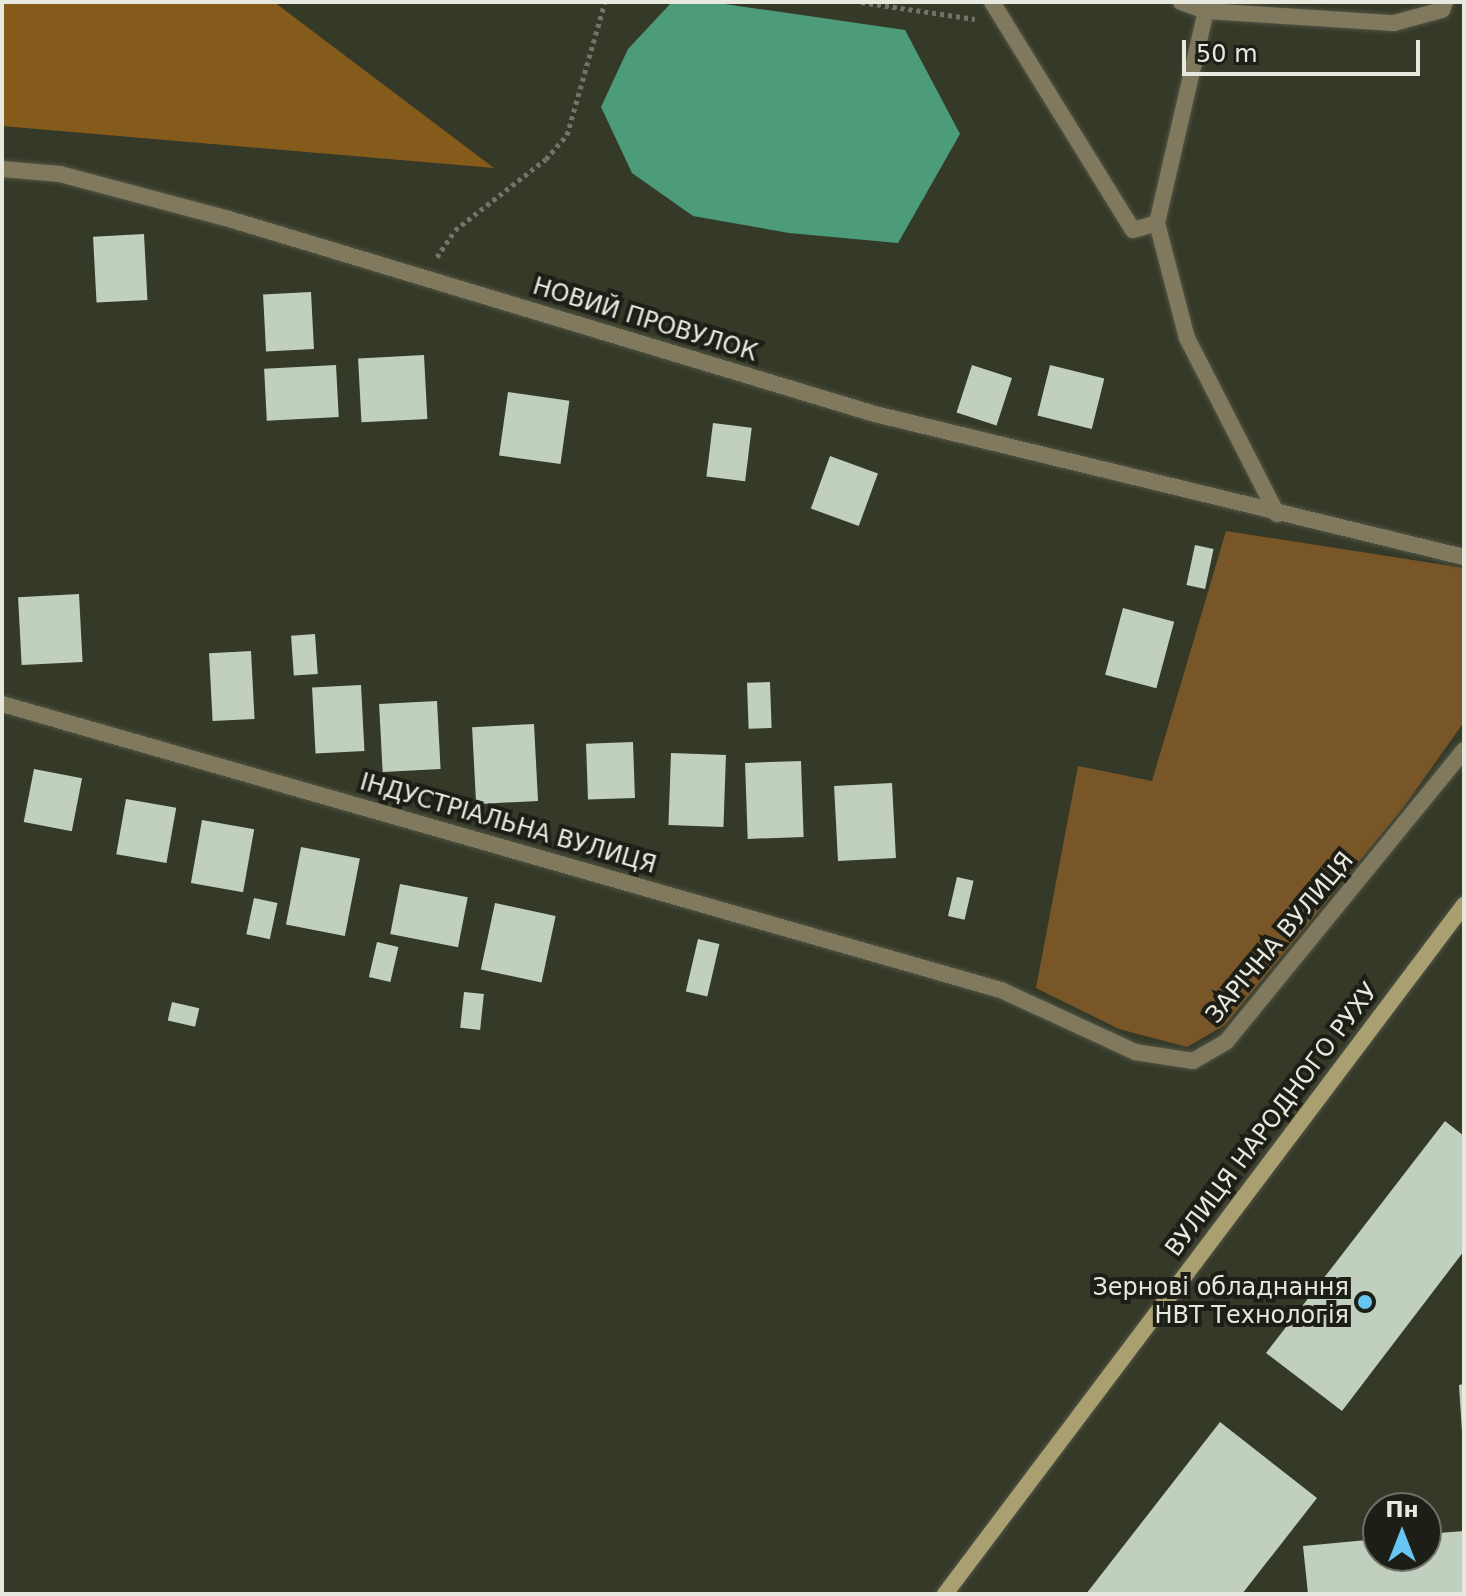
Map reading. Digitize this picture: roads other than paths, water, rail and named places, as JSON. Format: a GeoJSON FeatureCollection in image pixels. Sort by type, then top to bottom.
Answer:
{"type":"FeatureCollection","features":[{"type":"Feature","properties":{"kind":"main road","name":"ВУЛИЦЯ НАРОДНОГО РУХУ"},"geometry":{"type":"LineString","coordinates":[[945,1594],[1464,905]]}},
{"type":"Feature","properties":{"kind":"street"},"geometry":{"type":"LineString","coordinates":[[992,2],[1133,230],[1157,223]]}},
{"type":"Feature","properties":{"kind":"street"},"geometry":{"type":"LineString","coordinates":[[1181,2],[1207,7],[1394,23],[1442,10],[1445,2]]}},
{"type":"Feature","properties":{"kind":"street"},"geometry":{"type":"LineString","coordinates":[[1207,7],[1157,223],[1187,338],[1277,514]]}},
{"type":"Feature","properties":{"kind":"street","name":"НОВИЙ ПРОВУЛОК"},"geometry":{"type":"LineString","coordinates":[[2,169],[60,174],[423,278],[875,414],[1464,557]]}},
{"type":"Feature","properties":{"kind":"street","name":"ІНДУСТРІАЛЬНА ВУЛИЦЯ"},"geometry":{"type":"LineString","coordinates":[[2,704],[1001,990]]}},
{"type":"Feature","properties":{"kind":"street","name":"ЗАРІЧНА ВУЛИЦЯ"},"geometry":{"type":"LineString","coordinates":[[1001,990],[1135,1052],[1193,1061],[1226,1042],[1464,750]]}},
{"type":"Feature","properties":{"kind":"place","name":"Зернові обладнання НВТ Технологія"},"geometry":{"type":"Point","coordinates":[1365,1302]}}]}
